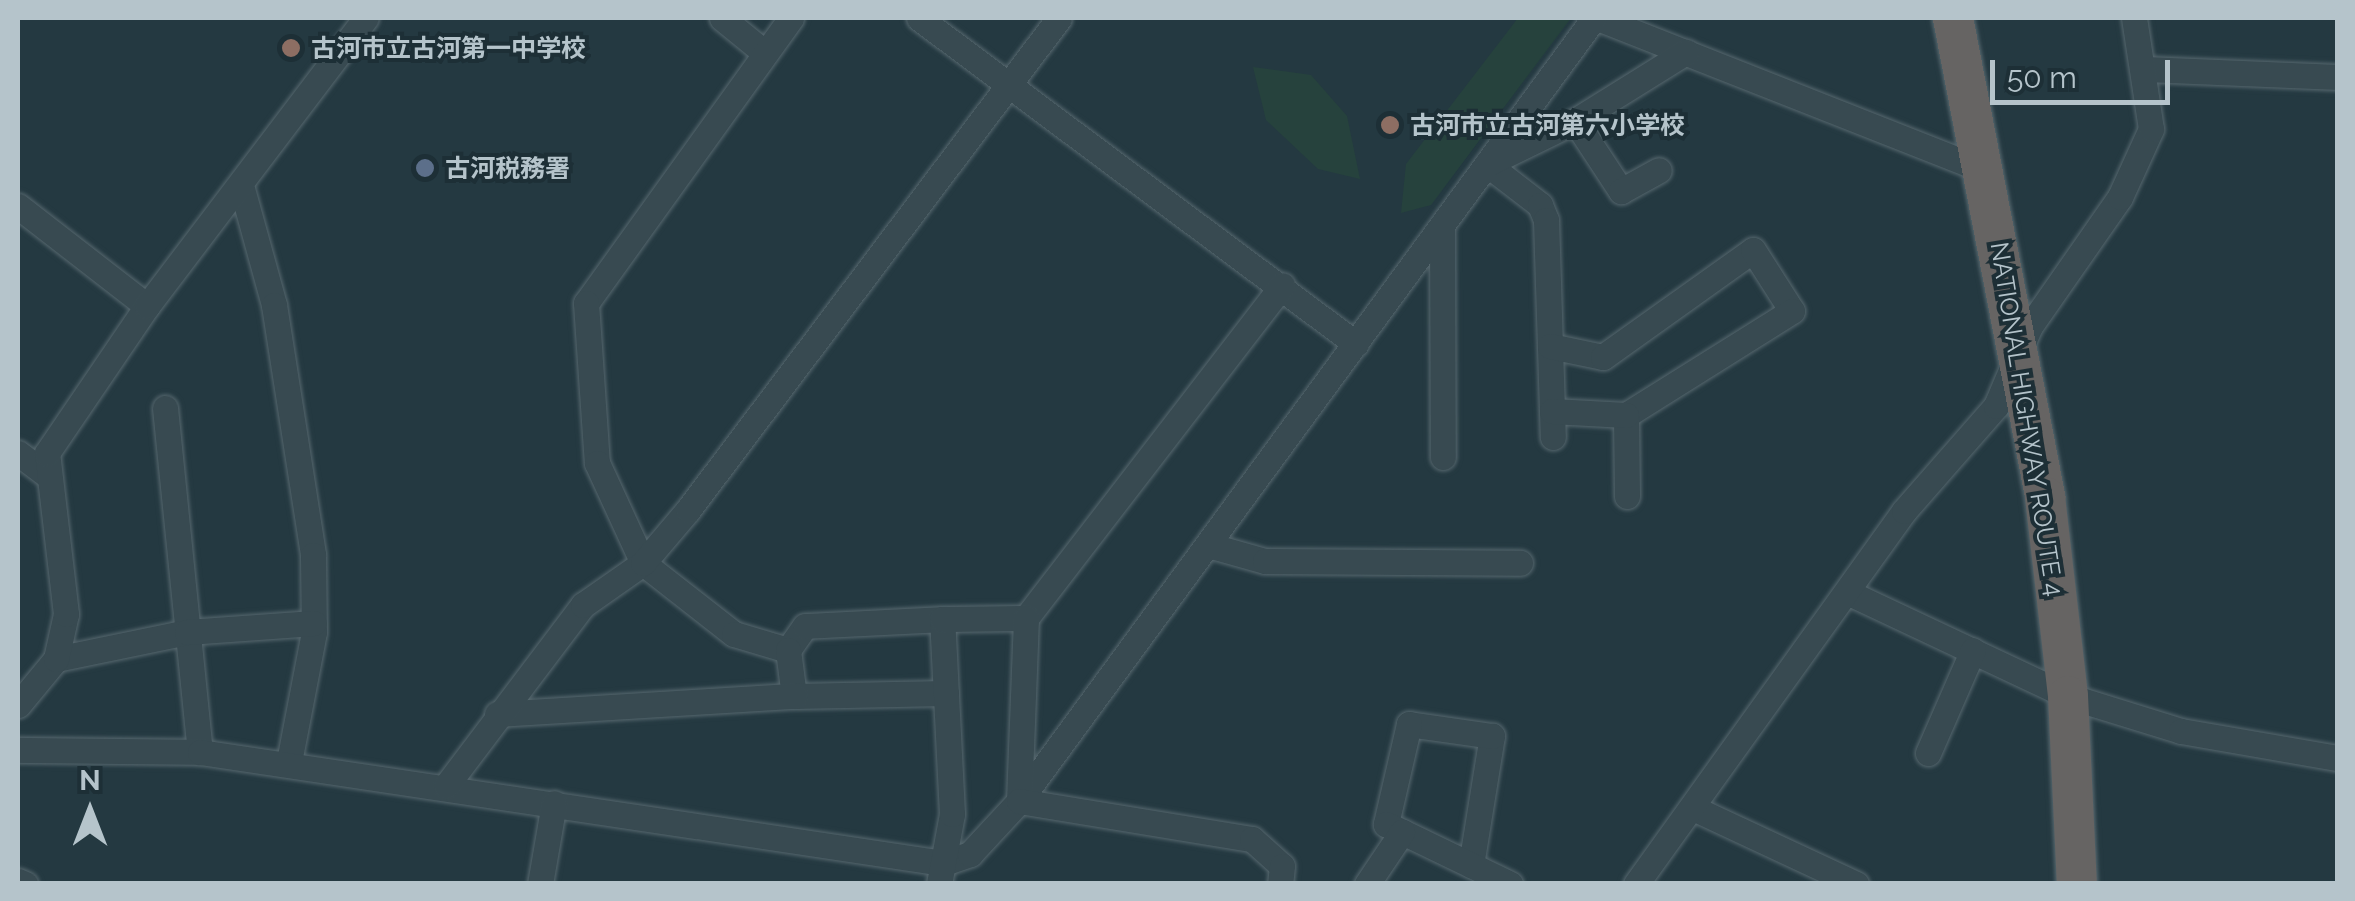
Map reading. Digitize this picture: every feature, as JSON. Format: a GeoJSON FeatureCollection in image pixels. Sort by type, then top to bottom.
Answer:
{"type":"FeatureCollection","features":[{"type":"Feature","properties":{"kind":"highway","name":"NATIONAL HIGHWAY ROUTE 4"},"geometry":{"type":"LineString","coordinates":[[1953,18],[1986,170],[2046,497],[2068,696],[2077,884]]}},
{"type":"Feature","properties":{"kind":"street"},"geometry":{"type":"LineString","coordinates":[[18,704],[56,659],[66,614],[46,453],[147,306],[366,18]]}},
{"type":"Feature","properties":{"kind":"street"},"geometry":{"type":"LineString","coordinates":[[722,18],[765,53]]}},
{"type":"Feature","properties":{"kind":"street"},"geometry":{"type":"LineString","coordinates":[[788,650],[734,634],[643,563],[597,464],[586,302],[791,18]]}},
{"type":"Feature","properties":{"kind":"street"},"geometry":{"type":"LineString","coordinates":[[918,18],[1282,285],[1356,344]]}},
{"type":"Feature","properties":{"kind":"street"},"geometry":{"type":"LineString","coordinates":[[446,786],[583,605],[643,563],[984,125],[1009,83],[1059,18]]}},
{"type":"Feature","properties":{"kind":"street"},"geometry":{"type":"LineString","coordinates":[[18,750],[200,752],[289,762],[554,803],[942,873],[970,854],[1018,801],[1596,18],[1986,170]]}},
{"type":"Feature","properties":{"kind":"street"},"geometry":{"type":"LineString","coordinates":[[1636,884],[1904,512],[1996,406],[2018,352],[2120,196],[2152,129],[2146,69],[2134,18]]}},
{"type":"Feature","properties":{"kind":"street"},"geometry":{"type":"LineString","coordinates":[[1487,164],[1576,121],[1686,52]]}},
{"type":"Feature","properties":{"kind":"street"},"geometry":{"type":"LineString","coordinates":[[2146,69],[2338,77]]}},
{"type":"Feature","properties":{"kind":"street"},"geometry":{"type":"LineString","coordinates":[[1576,121],[1621,191],[1659,170]]}},
{"type":"Feature","properties":{"kind":"street"},"geometry":{"type":"LineString","coordinates":[[1487,164],[1540,205],[1546,220],[1550,346],[1553,424],[1626,415],[1792,311],[1754,250],[1603,358],[1550,346]]}},
{"type":"Feature","properties":{"kind":"street"},"geometry":{"type":"LineString","coordinates":[[240,185],[274,304],[314,555],[314,623],[289,762]]}},
{"type":"Feature","properties":{"kind":"street"},"geometry":{"type":"LineString","coordinates":[[18,206],[147,306]]}},
{"type":"Feature","properties":{"kind":"street"},"geometry":{"type":"LineString","coordinates":[[1442,226],[1444,458]]}},
{"type":"Feature","properties":{"kind":"street"},"geometry":{"type":"LineString","coordinates":[[1018,801],[1026,618],[1282,285]]}},
{"type":"Feature","properties":{"kind":"street"},"geometry":{"type":"LineString","coordinates":[[165,408],[200,752]]}},
{"type":"Feature","properties":{"kind":"street"},"geometry":{"type":"LineString","coordinates":[[1626,415],[1627,496]]}},
{"type":"Feature","properties":{"kind":"street"},"geometry":{"type":"LineString","coordinates":[[18,454],[46,475]]}},
{"type":"Feature","properties":{"kind":"street"},"geometry":{"type":"LineString","coordinates":[[1208,545],[1265,561],[1520,563]]}},
{"type":"Feature","properties":{"kind":"street"},"geometry":{"type":"LineString","coordinates":[[1846,592],[2068,696],[2180,731],[2338,758]]}},
{"type":"Feature","properties":{"kind":"street"},"geometry":{"type":"LineString","coordinates":[[794,696],[788,650],[804,626],[1026,618]]}},
{"type":"Feature","properties":{"kind":"street"},"geometry":{"type":"LineString","coordinates":[[942,619],[952,814],[942,873]]}},
{"type":"Feature","properties":{"kind":"street"},"geometry":{"type":"LineString","coordinates":[[56,659],[187,632],[314,623]]}},
{"type":"Feature","properties":{"kind":"street"},"geometry":{"type":"LineString","coordinates":[[1928,753],[1973,650]]}},
{"type":"Feature","properties":{"kind":"street"},"geometry":{"type":"LineString","coordinates":[[497,714],[794,696],[946,693]]}},
{"type":"Feature","properties":{"kind":"street"},"geometry":{"type":"LineString","coordinates":[[1471,865],[1492,736],[1409,724],[1386,824],[1510,884]]}},
{"type":"Feature","properties":{"kind":"street"},"geometry":{"type":"LineString","coordinates":[[1018,801],[1252,839],[1282,866],[1280,884]]}},
{"type":"Feature","properties":{"kind":"street"},"geometry":{"type":"LineString","coordinates":[[540,884],[554,803]]}},
{"type":"Feature","properties":{"kind":"street"},"geometry":{"type":"LineString","coordinates":[[1694,808],[1856,884]]}},
{"type":"Feature","properties":{"kind":"street"},"geometry":{"type":"LineString","coordinates":[[1367,884],[1402,832]]}},
{"type":"Feature","properties":{"kind":"street"},"geometry":{"type":"LineString","coordinates":[[18,880],[25,884]]}},
{"type":"Feature","properties":{"kind":"green space"},"geometry":{"type":"Polygon","coordinates":[[[1518,18],[1571,18],[1431,205],[1401,213],[1406,164],[1518,18]]]}},
{"type":"Feature","properties":{"kind":"green space"},"geometry":{"type":"Polygon","coordinates":[[[1253,67],[1311,75],[1347,116],[1360,179],[1318,169],[1266,120],[1253,67]]]}},
{"type":"Feature","properties":{"kind":"place","name":"古河市立古河第一中学校"},"geometry":{"type":"Point","coordinates":[291,48]}},
{"type":"Feature","properties":{"kind":"place","name":"古河市立古河第六小学校"},"geometry":{"type":"Point","coordinates":[1390,125]}},
{"type":"Feature","properties":{"kind":"place","name":"古河税務署"},"geometry":{"type":"Point","coordinates":[425,168]}}]}
